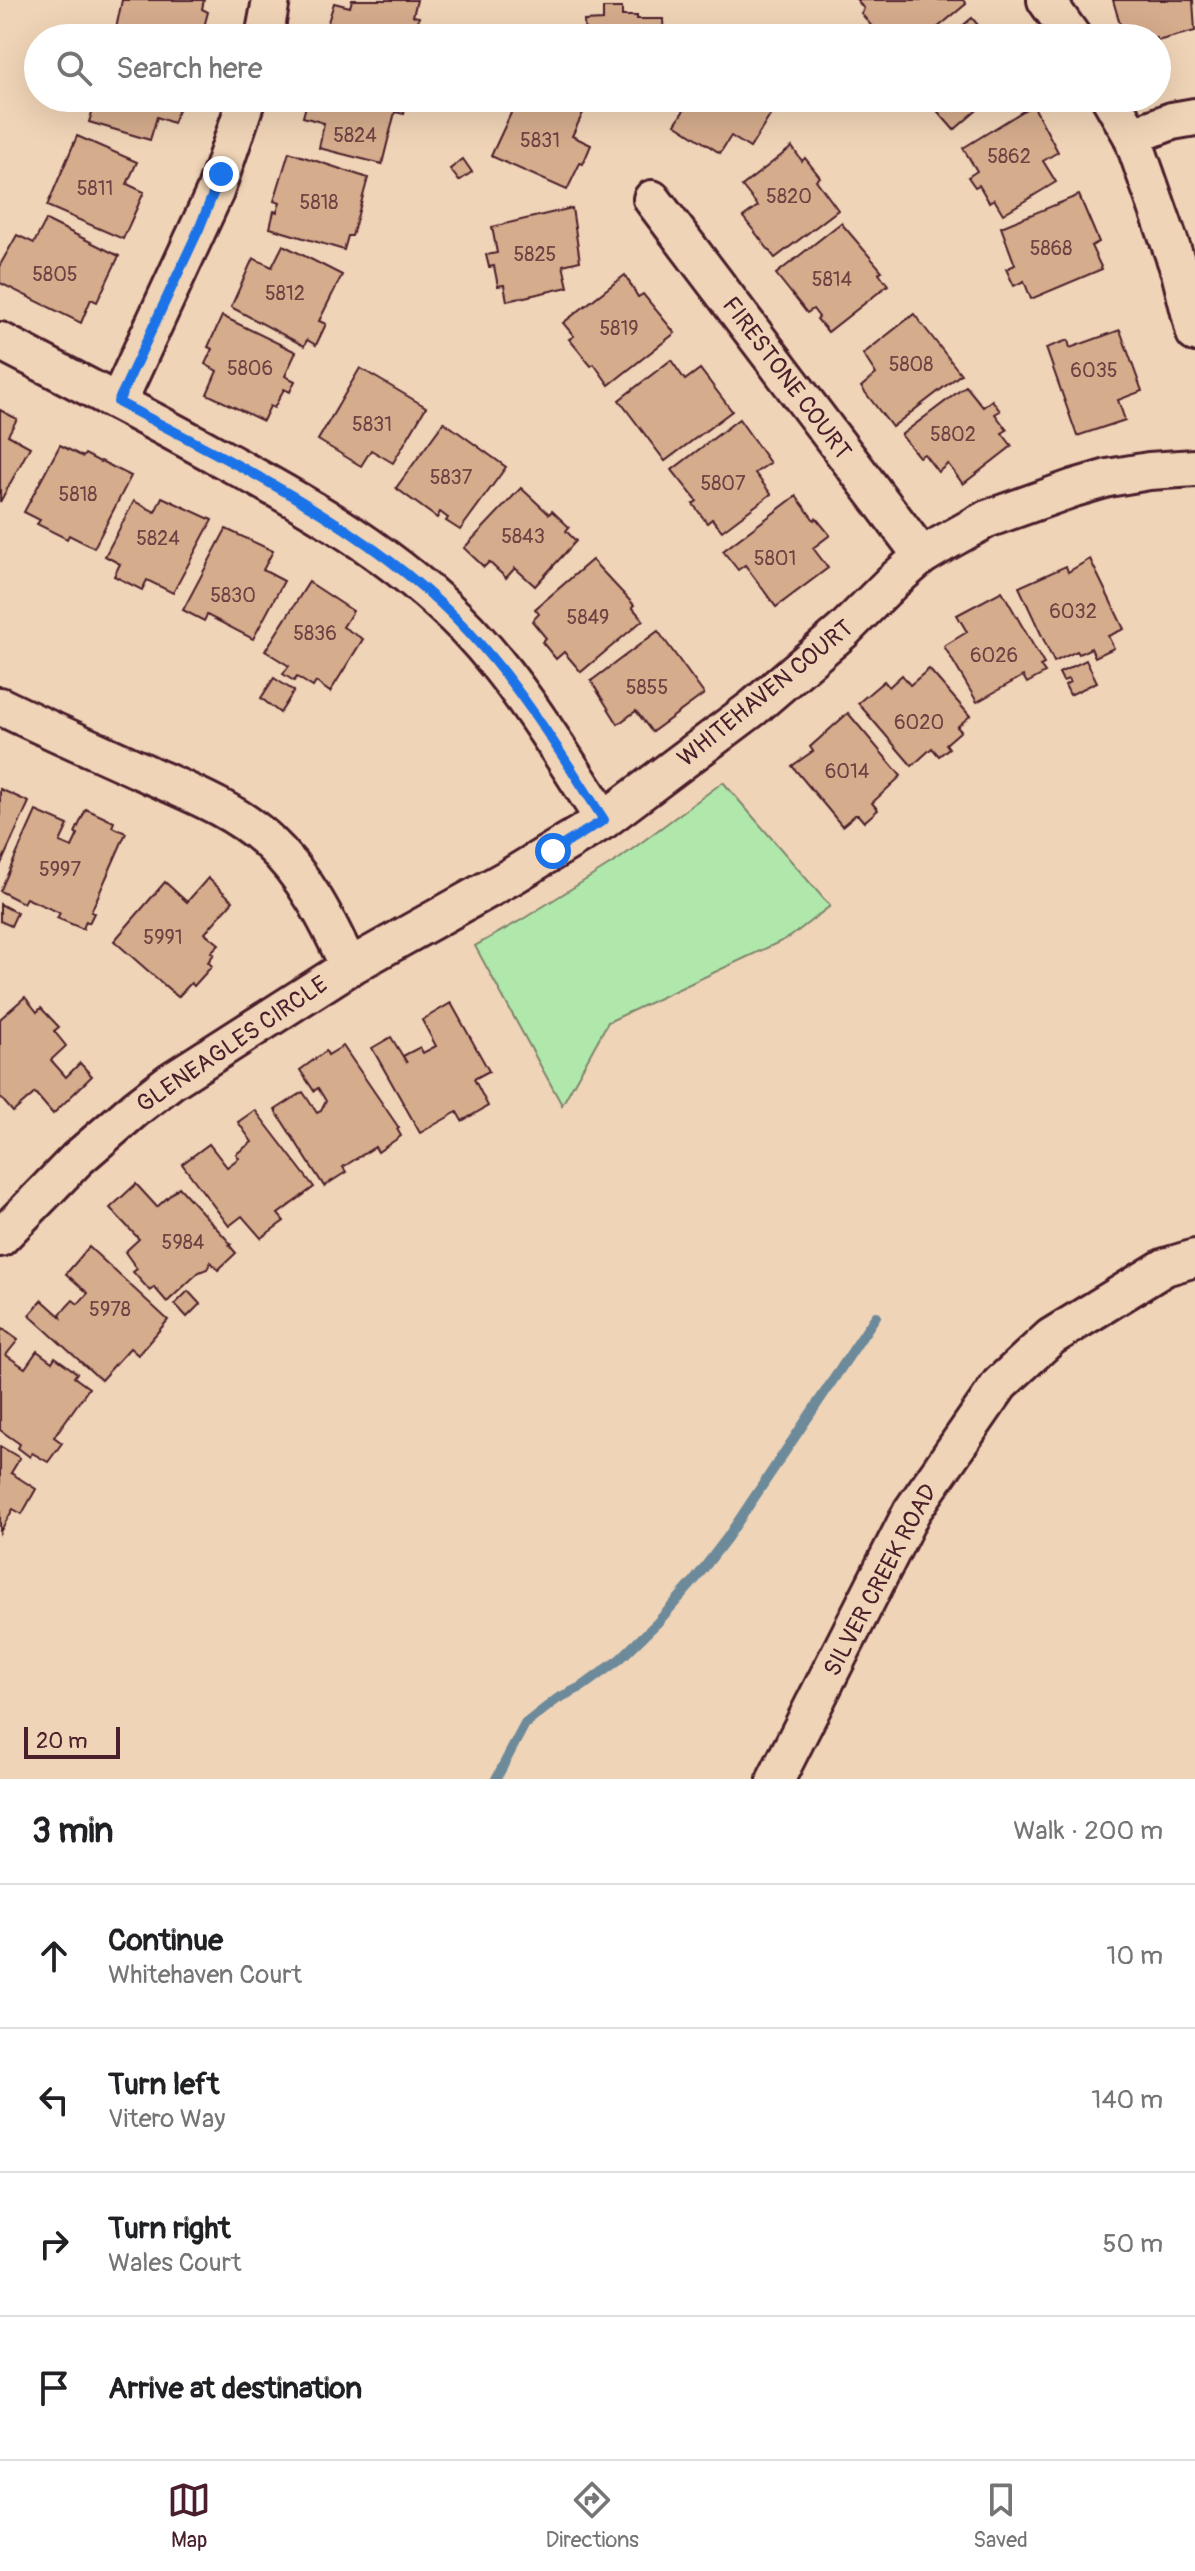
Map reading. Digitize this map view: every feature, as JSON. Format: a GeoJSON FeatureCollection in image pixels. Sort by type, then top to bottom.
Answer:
{"type":"FeatureCollection","features":[{"type":"Feature","properties":{"kind":"street"},"geometry":{"type":"LineString","coordinates":[[267,24],[271,0]]}},
{"type":"Feature","properties":{"kind":"street"},"geometry":{"type":"LineString","coordinates":[[1046,0],[1063,24]]}},
{"type":"Feature","properties":{"kind":"street"},"geometry":{"type":"LineString","coordinates":[[118,402],[215,192],[242,112]]}},
{"type":"Feature","properties":{"kind":"street"},"geometry":{"type":"LineString","coordinates":[[1118,112],[1132,136],[1180,272],[1195,333]]}},
{"type":"Feature","properties":{"kind":"street"},"geometry":{"type":"LineString","coordinates":[[1132,136],[1172,121],[1195,117]]}},
{"type":"Feature","properties":{"kind":"street","name":"FIRESTONE COURT"},"geometry":{"type":"LineString","coordinates":[[652,199],[922,556]]}},
{"type":"Feature","properties":{"kind":"street"},"geometry":{"type":"LineString","coordinates":[[0,341],[280,490],[346,530],[406,574],[467,630],[500,668],[537,716],[604,820]]}},
{"type":"Feature","properties":{"kind":"street","name":"WHITEHAVEN COURT"},"geometry":{"type":"LineString","coordinates":[[349,967],[512,876],[604,820],[753,708],[844,630],[922,556],[980,523],[1054,494],[1108,478],[1195,468]]}},
{"type":"Feature","properties":{"kind":"street","name":"GLENEAGLES CIRCLE"},"geometry":{"type":"LineString","coordinates":[[0,706],[200,798],[253,829],[278,851],[319,904],[349,967],[194,1066],[136,1108],[49,1185],[0,1238]]}},
{"type":"Feature","properties":{"kind":"street","name":"SILVER CREEK ROAD"},"geometry":{"type":"LineString","coordinates":[[776,1779],[912,1511],[1000,1384],[1051,1337],[1165,1267],[1195,1258]]}},
{"type":"Feature","properties":{"kind":"green space"},"geometry":{"type":"Polygon","coordinates":[[[723,782],[830,906],[790,937],[608,1022],[562,1105],[475,946],[619,859],[723,782]]]}},
{"type":"Feature","properties":{"kind":"building"},"geometry":{"type":"Polygon","coordinates":[[[122,0],[204,0],[202,9],[208,12],[205,24],[117,24],[122,0]]]}},
{"type":"Feature","properties":{"kind":"building"},"geometry":{"type":"Polygon","coordinates":[[[352,0],[417,0],[413,16],[419,17],[417,24],[327,24],[334,3],[350,7],[352,0]]]}},
{"type":"Feature","properties":{"kind":"building"},"geometry":{"type":"Polygon","coordinates":[[[857,0],[963,0],[966,4],[942,24],[870,24],[861,13],[864,9],[857,0]]]}},
{"type":"Feature","properties":{"kind":"building"},"geometry":{"type":"Polygon","coordinates":[[[1113,0],[1193,0],[1195,31],[1171,37],[1171,24],[1120,24],[1113,0]]]}},
{"type":"Feature","properties":{"kind":"building"},"geometry":{"type":"Polygon","coordinates":[[[603,8],[622,8],[622,16],[663,19],[663,24],[584,24],[584,21],[603,20],[603,8]]]}},
{"type":"Feature","properties":{"kind":"building"},"geometry":{"type":"Polygon","coordinates":[[[92,112],[177,112],[173,123],[157,117],[150,140],[89,122],[92,112]]]}},
{"type":"Feature","properties":{"kind":"building"},"geometry":{"type":"Polygon","coordinates":[[[304,112],[395,112],[382,164],[319,148],[324,123],[303,117],[304,112]]]}},
{"type":"Feature","properties":{"kind":"building"},"geometry":{"type":"Polygon","coordinates":[[[511,112],[583,113],[572,136],[591,145],[567,190],[491,156],[511,112]]]}},
{"type":"Feature","properties":{"kind":"building"},"geometry":{"type":"Polygon","coordinates":[[[683,112],[772,112],[750,148],[731,136],[720,153],[675,124],[683,112]]]}},
{"type":"Feature","properties":{"kind":"building"},"geometry":{"type":"Polygon","coordinates":[[[938,112],[975,112],[954,130],[938,112]]]}},
{"type":"Feature","properties":{"kind":"building"},"geometry":{"type":"Polygon","coordinates":[[[1022,112],[1037,112],[1058,152],[1043,161],[1056,182],[1003,214],[994,199],[989,202],[979,185],[975,187],[968,177],[977,171],[963,148],[1022,112]]]}},
{"type":"Feature","properties":{"kind":"building"},"geometry":{"type":"Polygon","coordinates":[[[77,136],[137,162],[127,184],[144,192],[123,239],[47,206],[77,136]]]}},
{"type":"Feature","properties":{"kind":"building"},"geometry":{"type":"Polygon","coordinates":[[[792,147],[820,177],[816,180],[838,210],[775,258],[743,217],[758,206],[742,186],[792,147]]]}},
{"type":"Feature","properties":{"kind":"building"},"geometry":{"type":"Polygon","coordinates":[[[289,152],[368,178],[352,236],[348,236],[344,250],[270,228],[274,211],[277,212],[280,203],[274,201],[289,152]]]}},
{"type":"Feature","properties":{"kind":"building"},"geometry":{"type":"Polygon","coordinates":[[[463,159],[472,172],[459,181],[450,169],[463,159]]]}},
{"type":"Feature","properties":{"kind":"building"},"geometry":{"type":"Polygon","coordinates":[[[1079,195],[1099,242],[1091,246],[1102,269],[1031,299],[1024,281],[1014,286],[1006,269],[1015,265],[1001,227],[1079,195]]]}},
{"type":"Feature","properties":{"kind":"building"},"geometry":{"type":"Polygon","coordinates":[[[572,208],[580,261],[563,265],[568,287],[507,301],[504,285],[498,286],[494,266],[489,267],[486,255],[497,253],[492,227],[572,208]]]}},
{"type":"Feature","properties":{"kind":"building"},"geometry":{"type":"Polygon","coordinates":[[[46,220],[119,256],[97,302],[91,299],[81,323],[0,283],[0,265],[17,235],[34,243],[46,220]]]}},
{"type":"Feature","properties":{"kind":"building"},"geometry":{"type":"Polygon","coordinates":[[[841,223],[882,271],[879,273],[888,285],[828,332],[813,309],[807,313],[776,274],[841,223]]]}},
{"type":"Feature","properties":{"kind":"building"},"geometry":{"type":"Polygon","coordinates":[[[283,245],[342,275],[319,321],[326,324],[316,345],[307,340],[304,346],[231,307],[253,258],[272,267],[283,245]]]}},
{"type":"Feature","properties":{"kind":"building"},"geometry":{"type":"Polygon","coordinates":[[[625,275],[638,297],[643,294],[675,333],[609,385],[594,364],[591,366],[569,339],[574,336],[563,323],[625,275]]]}},
{"type":"Feature","properties":{"kind":"building"},"geometry":{"type":"Polygon","coordinates":[[[914,314],[961,374],[892,427],[861,387],[876,374],[863,354],[914,314]]]}},
{"type":"Feature","properties":{"kind":"building"},"geometry":{"type":"Polygon","coordinates":[[[222,316],[296,352],[285,376],[295,381],[290,392],[284,389],[263,421],[207,394],[217,371],[205,364],[212,349],[208,347],[222,316]]]}},
{"type":"Feature","properties":{"kind":"building"},"geometry":{"type":"Polygon","coordinates":[[[1120,330],[1142,391],[1118,400],[1125,420],[1077,436],[1046,348],[1068,340],[1070,348],[1120,330]]]}},
{"type":"Feature","properties":{"kind":"building"},"geometry":{"type":"Polygon","coordinates":[[[671,360],[685,380],[700,369],[732,411],[665,461],[619,400],[671,360]]]}},
{"type":"Feature","properties":{"kind":"building"},"geometry":{"type":"Polygon","coordinates":[[[360,368],[426,407],[393,463],[371,450],[361,466],[318,440],[360,368]]]}},
{"type":"Feature","properties":{"kind":"building"},"geometry":{"type":"Polygon","coordinates":[[[966,386],[983,407],[992,400],[1000,411],[995,414],[1007,430],[1002,433],[1012,446],[963,484],[948,464],[938,472],[924,454],[919,457],[901,435],[966,386]]]}},
{"type":"Feature","properties":{"kind":"building"},"geometry":{"type":"Polygon","coordinates":[[[0,410],[17,419],[8,435],[30,447],[0,502],[0,410]]]}},
{"type":"Feature","properties":{"kind":"building"},"geometry":{"type":"Polygon","coordinates":[[[739,419],[770,463],[755,473],[771,494],[722,531],[712,519],[707,523],[693,504],[697,501],[672,470],[739,419]]]}},
{"type":"Feature","properties":{"kind":"building"},"geometry":{"type":"Polygon","coordinates":[[[444,422],[506,467],[460,530],[446,521],[448,518],[440,512],[437,518],[396,488],[444,422]]]}},
{"type":"Feature","properties":{"kind":"building"},"geometry":{"type":"Polygon","coordinates":[[[60,445],[131,476],[94,548],[37,524],[40,520],[24,512],[60,445]]]}},
{"type":"Feature","properties":{"kind":"building"},"geometry":{"type":"Polygon","coordinates":[[[521,488],[549,514],[552,511],[569,527],[566,531],[576,541],[535,586],[515,568],[506,578],[489,562],[484,567],[464,548],[521,488]]]}},
{"type":"Feature","properties":{"kind":"building"},"geometry":{"type":"Polygon","coordinates":[[[796,496],[830,535],[813,548],[828,568],[776,607],[745,565],[738,570],[723,551],[796,496]]]}},
{"type":"Feature","properties":{"kind":"building"},"geometry":{"type":"Polygon","coordinates":[[[162,497],[212,520],[173,593],[147,580],[142,590],[114,576],[120,564],[105,556],[134,501],[155,512],[162,497]]]}},
{"type":"Feature","properties":{"kind":"building"},"geometry":{"type":"Polygon","coordinates":[[[226,529],[273,551],[263,570],[284,581],[253,639],[207,615],[204,621],[183,610],[226,529]]]}},
{"type":"Feature","properties":{"kind":"building"},"geometry":{"type":"Polygon","coordinates":[[[1090,559],[1124,629],[1108,636],[1114,648],[1095,657],[1091,648],[1054,662],[1019,587],[1066,566],[1068,572],[1090,559]]]}},
{"type":"Feature","properties":{"kind":"building"},"geometry":{"type":"Polygon","coordinates":[[[592,560],[634,605],[632,607],[643,620],[581,672],[564,652],[556,659],[542,642],[546,638],[532,621],[539,614],[535,609],[592,560]]]}},
{"type":"Feature","properties":{"kind":"building"},"geometry":{"type":"Polygon","coordinates":[[[309,582],[353,611],[343,627],[363,639],[330,692],[316,682],[313,687],[297,677],[294,681],[283,674],[289,666],[265,651],[309,582]]]}},
{"type":"Feature","properties":{"kind":"building"},"geometry":{"type":"Polygon","coordinates":[[[1002,591],[1044,664],[1040,666],[1045,673],[1027,683],[1023,676],[977,702],[944,646],[967,632],[957,615],[1002,591]]]}},
{"type":"Feature","properties":{"kind":"building"},"geometry":{"type":"Polygon","coordinates":[[[658,631],[704,694],[652,732],[636,711],[618,724],[591,681],[658,631]]]}},
{"type":"Feature","properties":{"kind":"building"},"geometry":{"type":"Polygon","coordinates":[[[1086,660],[1097,682],[1070,695],[1065,685],[1070,682],[1068,679],[1063,681],[1059,673],[1086,660]]]}},
{"type":"Feature","properties":{"kind":"building"},"geometry":{"type":"Polygon","coordinates":[[[929,669],[970,716],[957,727],[961,731],[946,744],[949,748],[939,756],[932,748],[912,766],[858,703],[884,681],[889,687],[902,675],[910,685],[929,669]]]}},
{"type":"Feature","properties":{"kind":"building"},"geometry":{"type":"Polygon","coordinates":[[[274,678],[294,691],[280,713],[261,698],[274,678]]]}},
{"type":"Feature","properties":{"kind":"building"},"geometry":{"type":"Polygon","coordinates":[[[848,713],[901,776],[872,803],[878,810],[864,822],[855,815],[842,826],[792,766],[813,751],[810,747],[848,713]]]}},
{"type":"Feature","properties":{"kind":"building"},"geometry":{"type":"Polygon","coordinates":[[[0,789],[29,802],[0,866],[0,789]]]}},
{"type":"Feature","properties":{"kind":"building"},"geometry":{"type":"Polygon","coordinates":[[[86,809],[114,822],[112,827],[126,833],[91,912],[94,913],[83,929],[57,918],[60,913],[26,898],[23,903],[0,891],[36,811],[68,825],[60,842],[72,847],[86,809]]]}},
{"type":"Feature","properties":{"kind":"building"},"geometry":{"type":"Polygon","coordinates":[[[208,878],[233,901],[205,933],[219,944],[211,952],[214,954],[208,962],[212,966],[194,986],[191,983],[178,997],[114,941],[165,882],[187,902],[208,878]]]}},
{"type":"Feature","properties":{"kind":"building"},"geometry":{"type":"Polygon","coordinates":[[[0,904],[17,913],[11,926],[0,921],[0,904]]]}},
{"type":"Feature","properties":{"kind":"building"},"geometry":{"type":"Polygon","coordinates":[[[25,997],[37,1012],[41,1008],[59,1027],[54,1031],[66,1046],[51,1060],[66,1077],[80,1063],[92,1076],[53,1114],[35,1093],[13,1112],[0,1097],[0,1019],[25,997]]]}},
{"type":"Feature","properties":{"kind":"building"},"geometry":{"type":"Polygon","coordinates":[[[451,1003],[489,1071],[474,1079],[488,1106],[462,1121],[457,1112],[420,1133],[372,1048],[391,1037],[407,1063],[403,1056],[420,1047],[423,1053],[436,1046],[422,1020],[451,1003]]]}},
{"type":"Feature","properties":{"kind":"building"},"geometry":{"type":"Polygon","coordinates":[[[343,1046],[399,1128],[401,1136],[378,1152],[375,1147],[343,1167],[346,1172],[324,1186],[275,1110],[303,1092],[317,1113],[321,1111],[326,1101],[318,1088],[314,1091],[300,1070],[326,1051],[328,1055],[343,1046]]]}},
{"type":"Feature","properties":{"kind":"building"},"geometry":{"type":"Polygon","coordinates":[[[255,1110],[314,1187],[278,1214],[284,1221],[261,1238],[242,1216],[229,1226],[182,1164],[209,1144],[227,1167],[239,1158],[236,1154],[252,1142],[238,1122],[255,1110]]]}},
{"type":"Feature","properties":{"kind":"building"},"geometry":{"type":"Polygon","coordinates":[[[136,1184],[157,1207],[179,1187],[236,1253],[218,1270],[211,1262],[207,1269],[199,1272],[167,1302],[154,1287],[150,1291],[133,1272],[137,1269],[125,1252],[139,1239],[110,1208],[136,1184]]]}},
{"type":"Feature","properties":{"kind":"building"},"geometry":{"type":"Polygon","coordinates":[[[89,1247],[168,1320],[138,1355],[130,1348],[101,1380],[29,1315],[42,1300],[61,1317],[60,1314],[73,1300],[78,1304],[88,1293],[66,1274],[89,1247]]]}},
{"type":"Feature","properties":{"kind":"building"},"geometry":{"type":"Polygon","coordinates":[[[188,1291],[200,1304],[187,1317],[175,1304],[188,1291]]]}},
{"type":"Feature","properties":{"kind":"building"},"geometry":{"type":"Polygon","coordinates":[[[3,1329],[18,1340],[6,1355],[25,1368],[37,1351],[52,1362],[55,1357],[77,1373],[74,1377],[89,1388],[54,1437],[62,1443],[48,1462],[32,1453],[30,1457],[18,1448],[20,1444],[0,1430],[0,1333],[3,1329]]]}},
{"type":"Feature","properties":{"kind":"building"},"geometry":{"type":"Polygon","coordinates":[[[0,1446],[20,1458],[11,1473],[36,1489],[22,1514],[13,1509],[0,1532],[0,1446]]]}},
{"type":"Feature","properties":{"kind":"waterway"},"geometry":{"type":"LineString","coordinates":[[496,1779],[525,1724],[557,1699],[583,1686],[620,1659],[694,1581],[727,1538],[876,1316]]}},
{"type":"Feature","properties":{"kind":"route"},"geometry":{"type":"LineString","coordinates":[[221,174],[199,229],[118,402],[280,490],[346,530],[406,574],[467,630],[537,716],[604,820],[553,851]]}}]}
